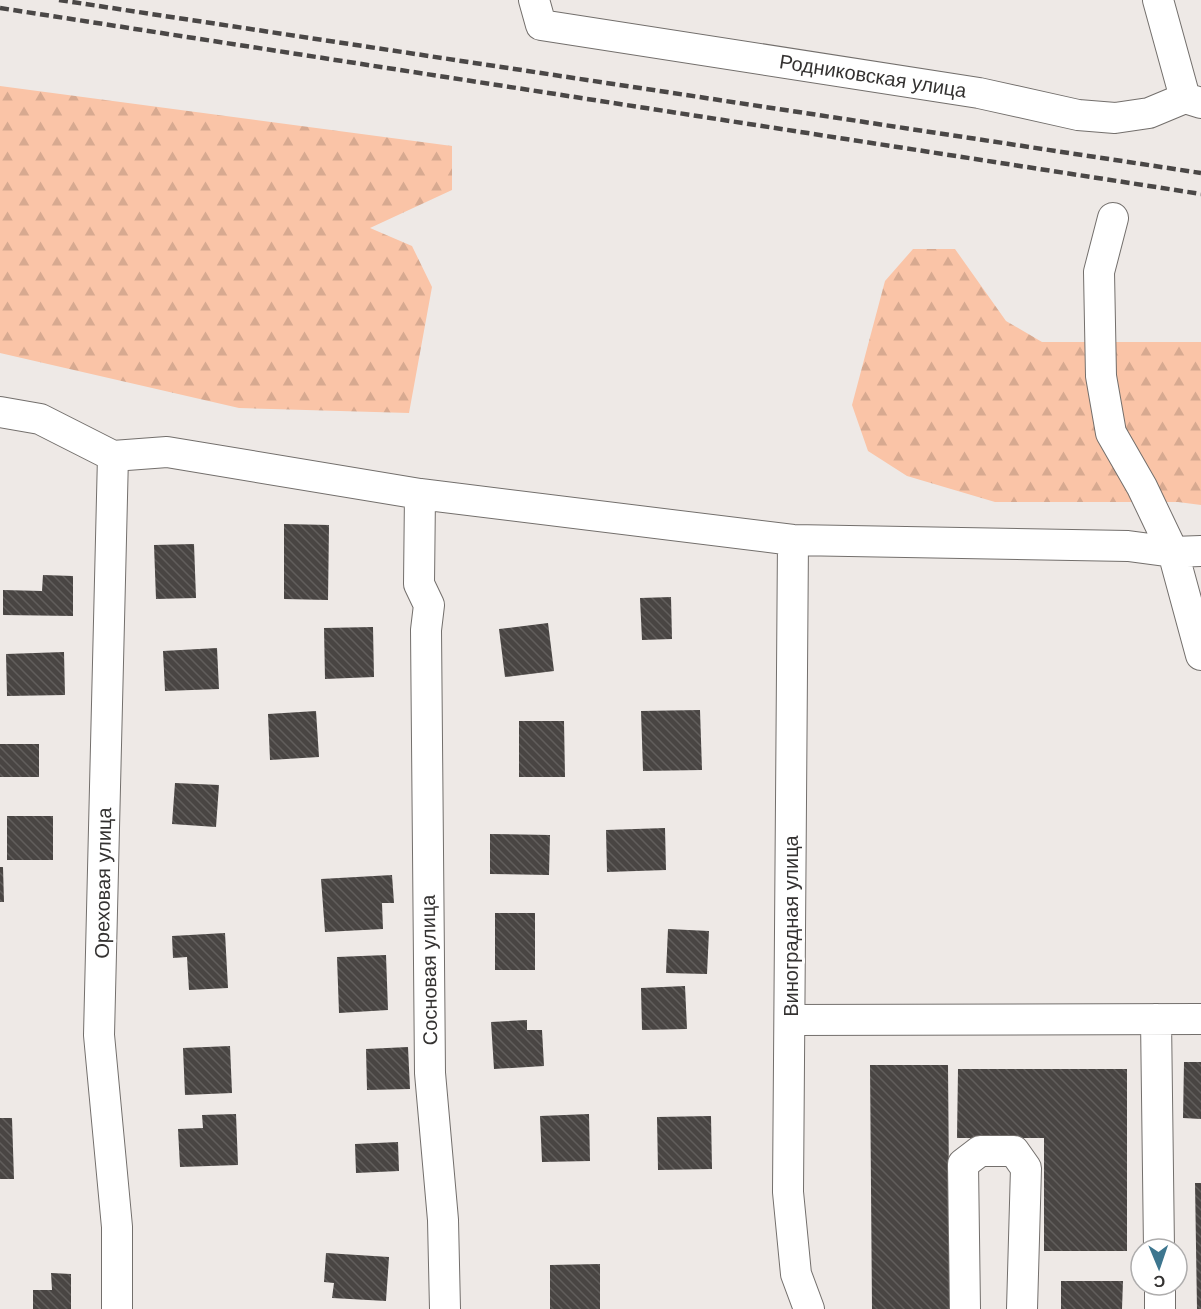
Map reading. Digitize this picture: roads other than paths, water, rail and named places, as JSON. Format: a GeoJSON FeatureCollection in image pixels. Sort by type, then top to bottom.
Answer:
{"type":"FeatureCollection","features":[{"type":"Feature","properties":{"kind":"street"},"geometry":{"type":"LineString","coordinates":[[1158,0],[1193,101]]}},
{"type":"Feature","properties":{"kind":"street","name":"Родниковская улица"},"geometry":{"type":"LineString","coordinates":[[538,13],[979,93],[1078,115],[1115,118],[1149,113],[1193,101]]}},
{"type":"Feature","properties":{"kind":"street"},"geometry":{"type":"LineString","coordinates":[[1113,218],[1099,272],[1101,376],[1111,433],[1142,487],[1187,551],[1201,655]]}},
{"type":"Feature","properties":{"kind":"street"},"geometry":{"type":"LineString","coordinates":[[0,412],[40,419],[113,456],[167,452],[420,494],[793,540],[1128,546],[1187,551]]}},
{"type":"Feature","properties":{"kind":"street","name":"Ореховая улица"},"geometry":{"type":"LineString","coordinates":[[113,456],[99,1035],[117,1227],[117,1309]]}},
{"type":"Feature","properties":{"kind":"street","name":"Сосновая улица"},"geometry":{"type":"LineString","coordinates":[[420,494],[419,584],[429,605],[426,630],[430,1073],[443,1220],[445,1309]]}},
{"type":"Feature","properties":{"kind":"street","name":"Виноградная улица"},"geometry":{"type":"LineString","coordinates":[[793,540],[788,1192],[796,1274],[809,1309]]}},
{"type":"Feature","properties":{"kind":"street"},"geometry":{"type":"LineString","coordinates":[[1156,1019],[1159,1237]]}},
{"type":"Feature","properties":{"kind":"street"},"geometry":{"type":"LineString","coordinates":[[790,1020],[1201,1019]]}},
{"type":"Feature","properties":{"kind":"street"},"geometry":{"type":"LineString","coordinates":[[965,1309],[963,1164],[981,1151],[1014,1151],[1026,1168],[1022,1309]]}},
{"type":"Feature","properties":{"kind":"railway"},"geometry":{"type":"LineString","coordinates":[[59,0],[1201,173]]}},
{"type":"Feature","properties":{"kind":"railway"},"geometry":{"type":"LineString","coordinates":[[0,8],[1201,194]]}}]}
